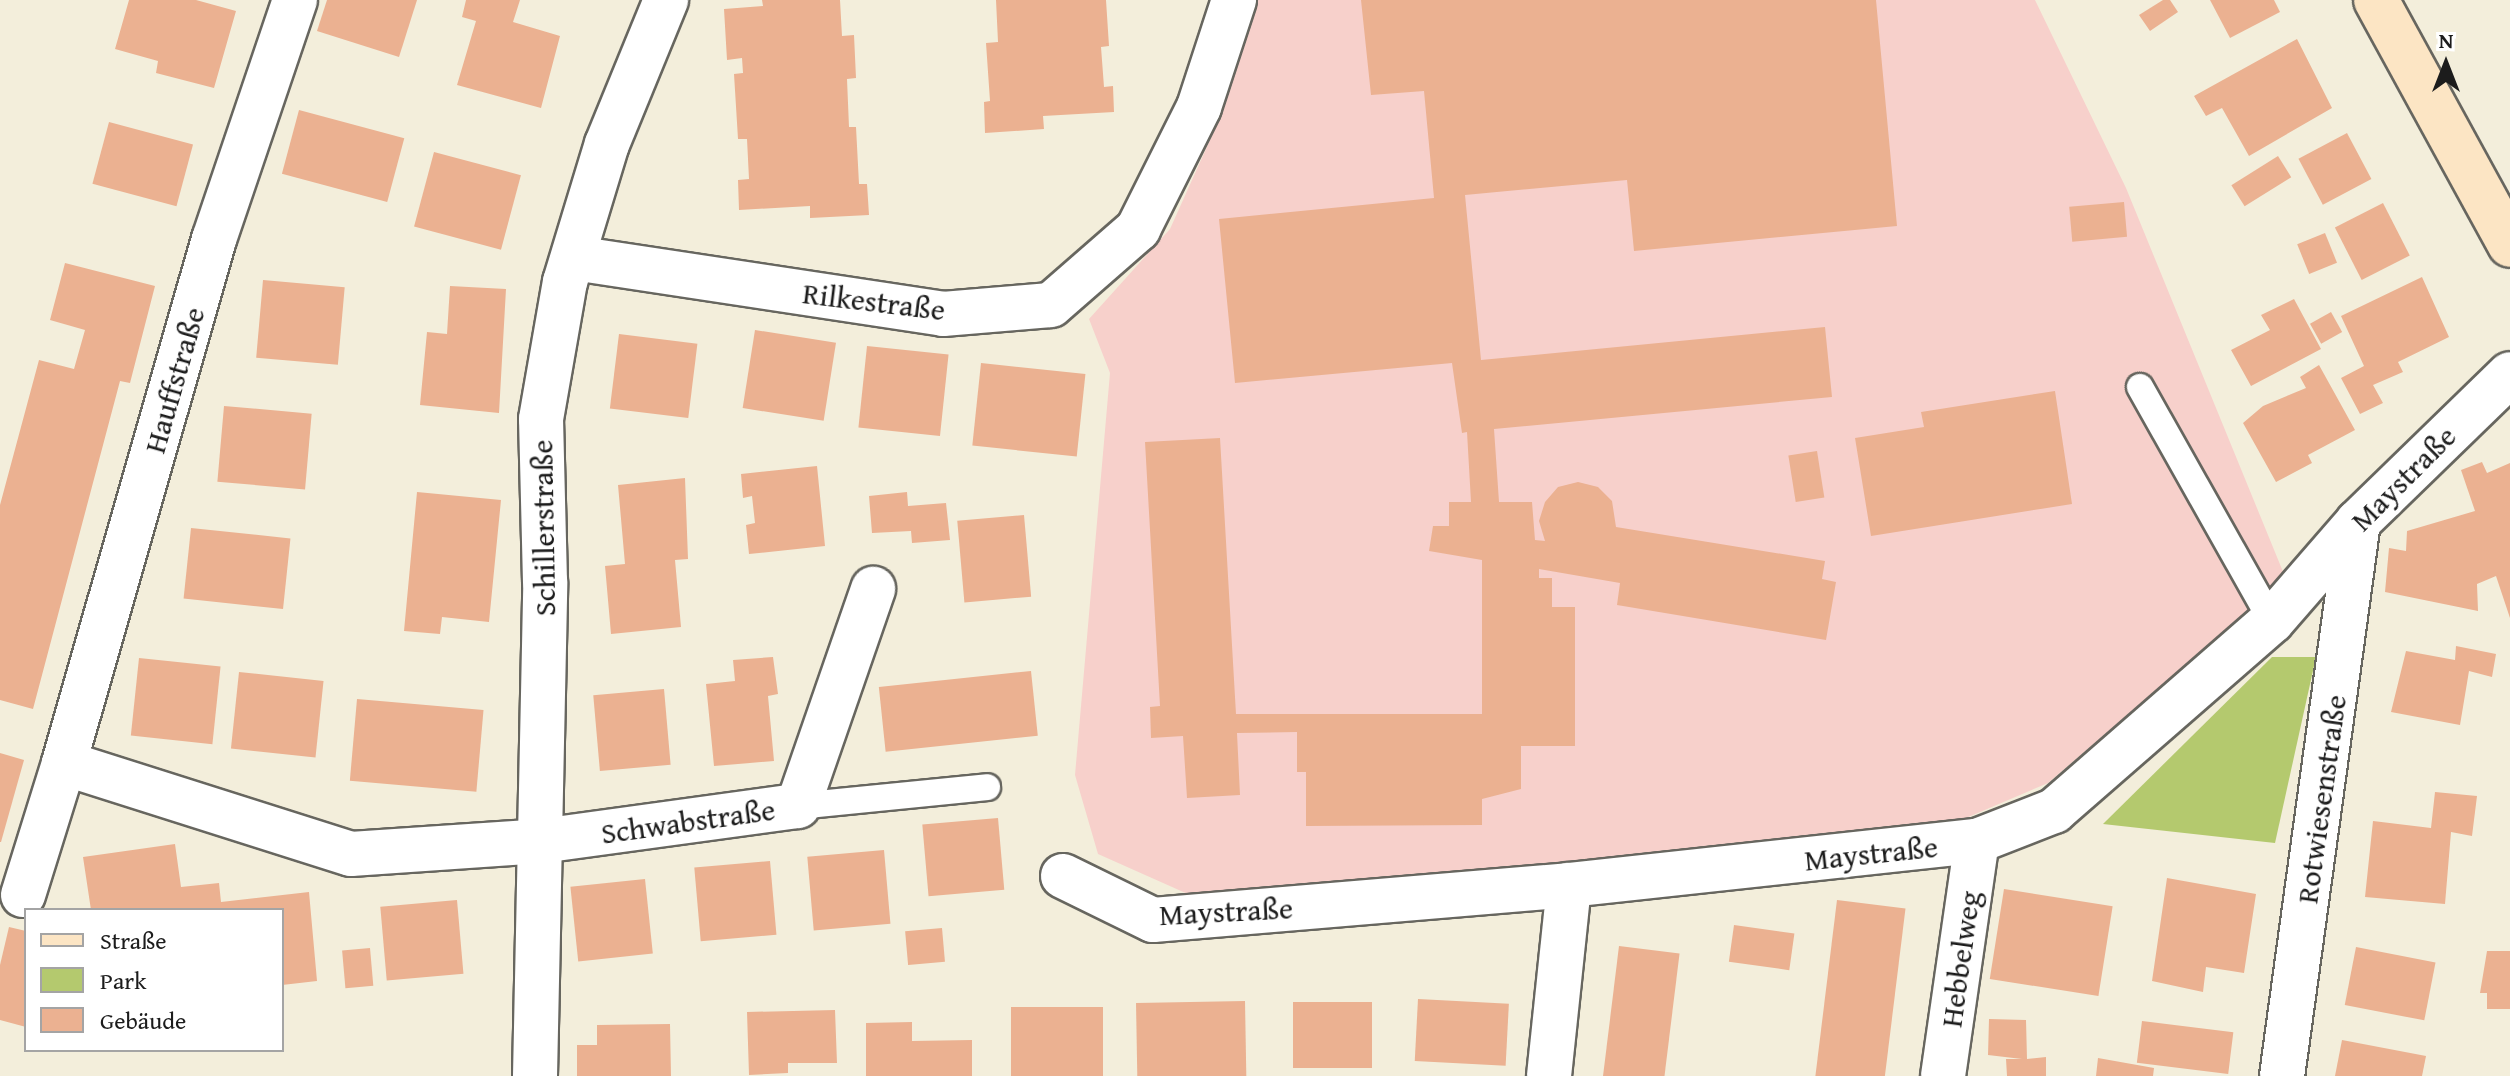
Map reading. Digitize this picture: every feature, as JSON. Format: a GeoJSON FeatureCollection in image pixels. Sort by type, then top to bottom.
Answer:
{"type":"FeatureCollection","features":[{"type":"Feature","properties":{"kind":"main road"},"geometry":{"type":"LineString","coordinates":[[2376,0],[2510,245]]}},
{"type":"Feature","properties":{"kind":"street","name":"Hauffstraße"},"geometry":{"type":"LineString","coordinates":[[23,895],[64,763],[214,239],[295,0]]}},
{"type":"Feature","properties":{"kind":"street","name":"Schillerstraße"},"geometry":{"type":"LineString","coordinates":[[535,1076],[541,841],[541,419],[554,334],[607,144],[666,0]]}},
{"type":"Feature","properties":{"kind":"street","name":"Rilkestraße"},"geometry":{"type":"LineString","coordinates":[[574,258],[943,314],[1051,305],[1138,229],[1199,107],[1234,0]]}},
{"type":"Feature","properties":{"kind":"street","name":"Maystraße"},"geometry":{"type":"LineString","coordinates":[[1063,876],[1153,920],[1569,885],[1977,841],[2054,811],[2272,621],[2358,522],[2505,388]]}},
{"type":"Feature","properties":{"kind":"street","name":"Rotwiesenstraße"},"geometry":{"type":"LineString","coordinates":[[2282,1076],[2358,522]]}},
{"type":"Feature","properties":{"kind":"street","name":"Schwabstraße"},"geometry":{"type":"LineString","coordinates":[[541,841],[798,806],[873,589]]}},
{"type":"Feature","properties":{"kind":"street"},"geometry":{"type":"LineString","coordinates":[[64,763],[351,854],[541,841]]}},
{"type":"Feature","properties":{"kind":"street","name":"Hebbelweg"},"geometry":{"type":"LineString","coordinates":[[1943,1076],[1977,841]]}},
{"type":"Feature","properties":{"kind":"street"},"geometry":{"type":"LineString","coordinates":[[1549,1076],[1569,885]]}},
{"type":"Feature","properties":{"kind":"lane"},"geometry":{"type":"LineString","coordinates":[[2140,387],[2272,621]]}},
{"type":"Feature","properties":{"kind":"lane"},"geometry":{"type":"LineString","coordinates":[[798,806],[987,787]]}},
{"type":"Feature","properties":{"kind":"shaded area"},"geometry":{"type":"Polygon","coordinates":[[[1253,0],[2035,0],[2126,188],[2286,579],[2048,783],[1966,818],[1576,868],[1199,899],[1098,854],[1075,775],[1110,373],[1089,319],[1170,229],[1223,111],[1253,0]]]}},
{"type":"Feature","properties":{"kind":"green space"},"geometry":{"type":"Polygon","coordinates":[[[2272,657],[2316,657],[2275,843],[2103,824],[2272,657]]]}},
{"type":"Feature","properties":{"kind":"building"},"geometry":{"type":"Polygon","coordinates":[[[129,0],[196,0],[236,11],[214,88],[156,73],[158,61],[115,49],[129,0]]]}},
{"type":"Feature","properties":{"kind":"building"},"geometry":{"type":"Polygon","coordinates":[[[327,0],[417,0],[399,57],[317,31],[327,0]]]}},
{"type":"Feature","properties":{"kind":"building"},"geometry":{"type":"Polygon","coordinates":[[[466,0],[520,0],[513,22],[560,36],[541,108],[457,85],[476,21],[462,17],[466,0]]]}},
{"type":"Feature","properties":{"kind":"building"},"geometry":{"type":"Polygon","coordinates":[[[762,0],[840,0],[842,36],[854,35],[856,78],[847,79],[849,127],[856,127],[859,184],[867,184],[869,215],[810,218],[810,206],[739,210],[738,180],[749,179],[747,139],[738,139],[734,74],[743,73],[742,58],[727,60],[724,9],[763,6],[762,0]]]}},
{"type":"Feature","properties":{"kind":"building"},"geometry":{"type":"Polygon","coordinates":[[[996,0],[1106,0],[1109,46],[1101,47],[1104,87],[1113,86],[1114,112],[1043,116],[1044,129],[985,133],[984,102],[990,101],[986,43],[998,42],[996,0]]]}},
{"type":"Feature","properties":{"kind":"building"},"geometry":{"type":"Polygon","coordinates":[[[1361,0],[1876,0],[1897,226],[1634,251],[1627,180],[1465,195],[1481,360],[1825,327],[1832,397],[1494,429],[1499,502],[1532,502],[1535,540],[1545,541],[1539,521],[1545,502],[1558,487],[1578,482],[1598,487],[1612,501],[1616,527],[1825,561],[1822,579],[1836,582],[1826,640],[1617,605],[1620,583],[1539,569],[1539,578],[1552,578],[1552,607],[1575,607],[1575,746],[1521,746],[1521,789],[1482,799],[1482,825],[1306,826],[1306,772],[1297,772],[1297,732],[1237,733],[1240,795],[1187,798],[1183,736],[1151,738],[1150,707],[1160,706],[1145,442],[1220,438],[1236,714],[1482,714],[1482,560],[1429,551],[1433,526],[1449,526],[1449,502],[1471,502],[1467,432],[1462,433],[1452,363],[1235,383],[1219,219],[1434,198],[1424,91],[1371,95],[1361,0]]]}},
{"type":"Feature","properties":{"kind":"building"},"geometry":{"type":"Polygon","coordinates":[[[2163,0],[2170,0],[2178,12],[2150,31],[2139,15],[2163,0]]]}},
{"type":"Feature","properties":{"kind":"building"},"geometry":{"type":"Polygon","coordinates":[[[2210,0],[2274,0],[2280,12],[2230,38],[2210,0]]]}},
{"type":"Feature","properties":{"kind":"building"},"geometry":{"type":"Polygon","coordinates":[[[2297,39],[2332,108],[2249,156],[2222,108],[2206,116],[2194,96],[2297,39]]]}},
{"type":"Feature","properties":{"kind":"building"},"geometry":{"type":"Polygon","coordinates":[[[299,110],[404,138],[387,202],[282,174],[299,110]]]}},
{"type":"Feature","properties":{"kind":"building"},"geometry":{"type":"Polygon","coordinates":[[[109,122],[193,145],[176,206],[92,184],[109,122]]]}},
{"type":"Feature","properties":{"kind":"building"},"geometry":{"type":"Polygon","coordinates":[[[2347,133],[2371,179],[2323,205],[2298,159],[2347,133]]]}},
{"type":"Feature","properties":{"kind":"building"},"geometry":{"type":"Polygon","coordinates":[[[434,152],[521,175],[501,250],[414,226],[434,152]]]}},
{"type":"Feature","properties":{"kind":"building"},"geometry":{"type":"Polygon","coordinates":[[[2278,156],[2291,177],[2245,206],[2231,185],[2278,156]]]}},
{"type":"Feature","properties":{"kind":"building"},"geometry":{"type":"Polygon","coordinates":[[[2124,202],[2127,237],[2072,242],[2069,207],[2124,202]]]}},
{"type":"Feature","properties":{"kind":"building"},"geometry":{"type":"Polygon","coordinates":[[[2383,203],[2410,256],[2362,280],[2335,228],[2383,203]]]}},
{"type":"Feature","properties":{"kind":"building"},"geometry":{"type":"Polygon","coordinates":[[[2325,233],[2337,263],[2309,274],[2297,244],[2325,233]]]}},
{"type":"Feature","properties":{"kind":"building"},"geometry":{"type":"Polygon","coordinates":[[[65,263],[155,286],[130,383],[120,381],[33,709],[0,700],[0,505],[39,360],[74,369],[85,330],[50,320],[65,263]]]}},
{"type":"Feature","properties":{"kind":"building"},"geometry":{"type":"Polygon","coordinates":[[[2422,277],[2449,337],[2398,362],[2403,372],[2373,385],[2383,403],[2360,414],[2341,378],[2364,366],[2341,316],[2422,277]]]}},
{"type":"Feature","properties":{"kind":"building"},"geometry":{"type":"Polygon","coordinates":[[[263,280],[345,287],[338,365],[256,358],[263,280]]]}},
{"type":"Feature","properties":{"kind":"building"},"geometry":{"type":"Polygon","coordinates":[[[450,286],[506,289],[499,413],[420,405],[427,332],[447,334],[450,286]]]}},
{"type":"Feature","properties":{"kind":"building"},"geometry":{"type":"Polygon","coordinates":[[[2294,299],[2321,349],[2251,386],[2231,350],[2270,330],[2261,315],[2294,299]]]}},
{"type":"Feature","properties":{"kind":"building"},"geometry":{"type":"Polygon","coordinates":[[[2331,312],[2342,332],[2321,344],[2310,324],[2331,312]]]}},
{"type":"Feature","properties":{"kind":"building"},"geometry":{"type":"Polygon","coordinates":[[[755,330],[836,343],[824,421],[743,408],[755,330]]]}},
{"type":"Feature","properties":{"kind":"building"},"geometry":{"type":"Polygon","coordinates":[[[619,334],[697,344],[688,418],[610,408],[619,334]]]}},
{"type":"Feature","properties":{"kind":"building"},"geometry":{"type":"Polygon","coordinates":[[[867,346],[949,355],[940,436],[858,428],[867,346]]]}},
{"type":"Feature","properties":{"kind":"building"},"geometry":{"type":"Polygon","coordinates":[[[981,363],[1085,374],[1077,457],[972,446],[981,363]]]}},
{"type":"Feature","properties":{"kind":"building"},"geometry":{"type":"Polygon","coordinates":[[[2319,365],[2355,430],[2308,455],[2312,463],[2276,482],[2243,423],[2263,406],[2306,388],[2300,377],[2319,365]]]}},
{"type":"Feature","properties":{"kind":"building"},"geometry":{"type":"Polygon","coordinates":[[[2055,391],[2072,504],[1871,536],[1855,438],[1924,427],[1921,412],[2055,391]]]}},
{"type":"Feature","properties":{"kind":"building"},"geometry":{"type":"Polygon","coordinates":[[[224,406],[312,414],[305,489],[217,482],[224,406]]]}},
{"type":"Feature","properties":{"kind":"building"},"geometry":{"type":"Polygon","coordinates":[[[1817,451],[1824,497],[1796,502],[1788,456],[1817,451]]]}},
{"type":"Feature","properties":{"kind":"building"},"geometry":{"type":"Polygon","coordinates":[[[2482,462],[2487,473],[2510,463],[2510,618],[2496,576],[2477,584],[2478,611],[2385,592],[2389,548],[2406,551],[2407,531],[2475,511],[2461,470],[2482,462]]]}},
{"type":"Feature","properties":{"kind":"building"},"geometry":{"type":"Polygon","coordinates":[[[817,466],[825,546],[749,554],[746,525],[755,523],[752,496],[743,498],[741,474],[817,466]]]}},
{"type":"Feature","properties":{"kind":"building"},"geometry":{"type":"Polygon","coordinates":[[[685,478],[688,559],[675,560],[681,627],[611,634],[605,566],[625,564],[618,485],[685,478]]]}},
{"type":"Feature","properties":{"kind":"building"},"geometry":{"type":"Polygon","coordinates":[[[417,492],[501,500],[489,622],[442,617],[440,634],[404,631],[417,492]]]}},
{"type":"Feature","properties":{"kind":"building"},"geometry":{"type":"Polygon","coordinates":[[[907,492],[908,506],[946,503],[950,540],[912,543],[911,531],[872,533],[869,496],[907,492]]]}},
{"type":"Feature","properties":{"kind":"building"},"geometry":{"type":"Polygon","coordinates":[[[1024,515],[1031,597],[964,603],[957,521],[1024,515]]]}},
{"type":"Feature","properties":{"kind":"building"},"geometry":{"type":"Polygon","coordinates":[[[191,528],[290,538],[283,609],[184,599],[191,528]]]}},
{"type":"Feature","properties":{"kind":"building"},"geometry":{"type":"Polygon","coordinates":[[[2456,646],[2496,654],[2492,677],[2469,671],[2460,725],[2391,712],[2406,651],[2455,660],[2456,646]]]}},
{"type":"Feature","properties":{"kind":"building"},"geometry":{"type":"Polygon","coordinates":[[[773,657],[778,694],[768,696],[774,761],[714,766],[706,684],[735,681],[733,660],[773,657]]]}},
{"type":"Feature","properties":{"kind":"building"},"geometry":{"type":"Polygon","coordinates":[[[139,658],[221,667],[212,744],[131,736],[139,658]]]}},
{"type":"Feature","properties":{"kind":"building"},"geometry":{"type":"Polygon","coordinates":[[[1031,671],[1038,736],[886,752],[879,687],[1031,671]]]}},
{"type":"Feature","properties":{"kind":"building"},"geometry":{"type":"Polygon","coordinates":[[[239,672],[324,681],[315,757],[231,749],[239,672]]]}},
{"type":"Feature","properties":{"kind":"building"},"geometry":{"type":"Polygon","coordinates":[[[664,689],[671,765],[600,771],[593,695],[664,689]]]}},
{"type":"Feature","properties":{"kind":"building"},"geometry":{"type":"Polygon","coordinates":[[[357,699],[484,710],[476,792],[350,781],[357,699]]]}},
{"type":"Feature","properties":{"kind":"building"},"geometry":{"type":"Polygon","coordinates":[[[0,753],[24,760],[1,842],[0,842],[0,753]]]}},
{"type":"Feature","properties":{"kind":"building"},"geometry":{"type":"Polygon","coordinates":[[[2435,792],[2477,796],[2472,836],[2451,832],[2445,904],[2365,897],[2373,821],[2431,828],[2435,792]]]}},
{"type":"Feature","properties":{"kind":"building"},"geometry":{"type":"Polygon","coordinates":[[[998,818],[1004,890],[929,896],[922,825],[998,818]]]}},
{"type":"Feature","properties":{"kind":"building"},"geometry":{"type":"Polygon","coordinates":[[[175,844],[181,887],[219,883],[221,902],[309,892],[317,981],[284,985],[284,908],[91,908],[83,857],[175,844]]]}},
{"type":"Feature","properties":{"kind":"building"},"geometry":{"type":"Polygon","coordinates":[[[884,850],[890,924],[814,930],[807,857],[884,850]]]}},
{"type":"Feature","properties":{"kind":"building"},"geometry":{"type":"Polygon","coordinates":[[[770,861],[776,935],[701,941],[694,868],[770,861]]]}},
{"type":"Feature","properties":{"kind":"building"},"geometry":{"type":"Polygon","coordinates":[[[2167,878],[2256,894],[2244,973],[2206,967],[2203,992],[2152,981],[2167,878]]]}},
{"type":"Feature","properties":{"kind":"building"},"geometry":{"type":"Polygon","coordinates":[[[645,879],[653,954],[578,961],[570,887],[645,879]]]}},
{"type":"Feature","properties":{"kind":"building"},"geometry":{"type":"Polygon","coordinates":[[[2004,889],[2113,906],[2098,996],[1990,979],[2004,889]]]}},
{"type":"Feature","properties":{"kind":"building"},"geometry":{"type":"Polygon","coordinates":[[[457,900],[463,974],[387,980],[380,907],[457,900]]]}},
{"type":"Feature","properties":{"kind":"building"},"geometry":{"type":"Polygon","coordinates":[[[1837,900],[1905,908],[1885,1076],[1815,1076],[1837,900]]]}},
{"type":"Feature","properties":{"kind":"building"},"geometry":{"type":"Polygon","coordinates":[[[1734,925],[1794,933],[1789,970],[1729,962],[1734,925]]]}},
{"type":"Feature","properties":{"kind":"building"},"geometry":{"type":"Polygon","coordinates":[[[9,927],[24,931],[24,1026],[0,1020],[0,965],[9,927]]]}},
{"type":"Feature","properties":{"kind":"building"},"geometry":{"type":"Polygon","coordinates":[[[942,928],[945,962],[908,965],[905,931],[942,928]]]}},
{"type":"Feature","properties":{"kind":"building"},"geometry":{"type":"Polygon","coordinates":[[[1619,946],[1680,953],[1664,1076],[1603,1076],[1619,946]]]}},
{"type":"Feature","properties":{"kind":"building"},"geometry":{"type":"Polygon","coordinates":[[[2356,947],[2436,962],[2424,1020],[2345,1005],[2356,947]]]}},
{"type":"Feature","properties":{"kind":"building"},"geometry":{"type":"Polygon","coordinates":[[[370,948],[373,986],[345,988],[342,950],[370,948]]]}},
{"type":"Feature","properties":{"kind":"building"},"geometry":{"type":"Polygon","coordinates":[[[2487,951],[2510,951],[2510,1009],[2487,1009],[2487,993],[2480,993],[2487,951]]]}},
{"type":"Feature","properties":{"kind":"building"},"geometry":{"type":"Polygon","coordinates":[[[1418,999],[1509,1004],[1506,1066],[1415,1061],[1418,999]]]}},
{"type":"Feature","properties":{"kind":"building"},"geometry":{"type":"Polygon","coordinates":[[[1245,1001],[1246,1076],[1137,1076],[1136,1003],[1245,1001]]]}},
{"type":"Feature","properties":{"kind":"building"},"geometry":{"type":"Polygon","coordinates":[[[1293,1002],[1372,1002],[1372,1068],[1293,1068],[1293,1002]]]}},
{"type":"Feature","properties":{"kind":"building"},"geometry":{"type":"Polygon","coordinates":[[[1011,1007],[1103,1007],[1103,1076],[1011,1076],[1011,1007]]]}},
{"type":"Feature","properties":{"kind":"building"},"geometry":{"type":"Polygon","coordinates":[[[835,1010],[837,1063],[788,1063],[788,1073],[749,1075],[747,1012],[835,1010]]]}},
{"type":"Feature","properties":{"kind":"building"},"geometry":{"type":"Polygon","coordinates":[[[1989,1019],[2026,1020],[2027,1059],[2046,1057],[2046,1076],[2007,1076],[2006,1059],[2022,1059],[1988,1055],[1989,1019]]]}},
{"type":"Feature","properties":{"kind":"building"},"geometry":{"type":"Polygon","coordinates":[[[2142,1021],[2233,1032],[2228,1074],[2137,1063],[2142,1021]]]}},
{"type":"Feature","properties":{"kind":"building"},"geometry":{"type":"Polygon","coordinates":[[[912,1022],[912,1041],[972,1040],[972,1076],[866,1076],[866,1023],[912,1022]]]}},
{"type":"Feature","properties":{"kind":"building"},"geometry":{"type":"Polygon","coordinates":[[[670,1024],[671,1076],[577,1076],[577,1045],[597,1045],[597,1025],[670,1024]]]}},
{"type":"Feature","properties":{"kind":"building"},"geometry":{"type":"Polygon","coordinates":[[[2342,1040],[2426,1056],[2422,1076],[2335,1076],[2342,1040]]]}},
{"type":"Feature","properties":{"kind":"building"},"geometry":{"type":"Polygon","coordinates":[[[2098,1058],[2154,1068],[2153,1076],[2096,1076],[2098,1058]]]}}]}
